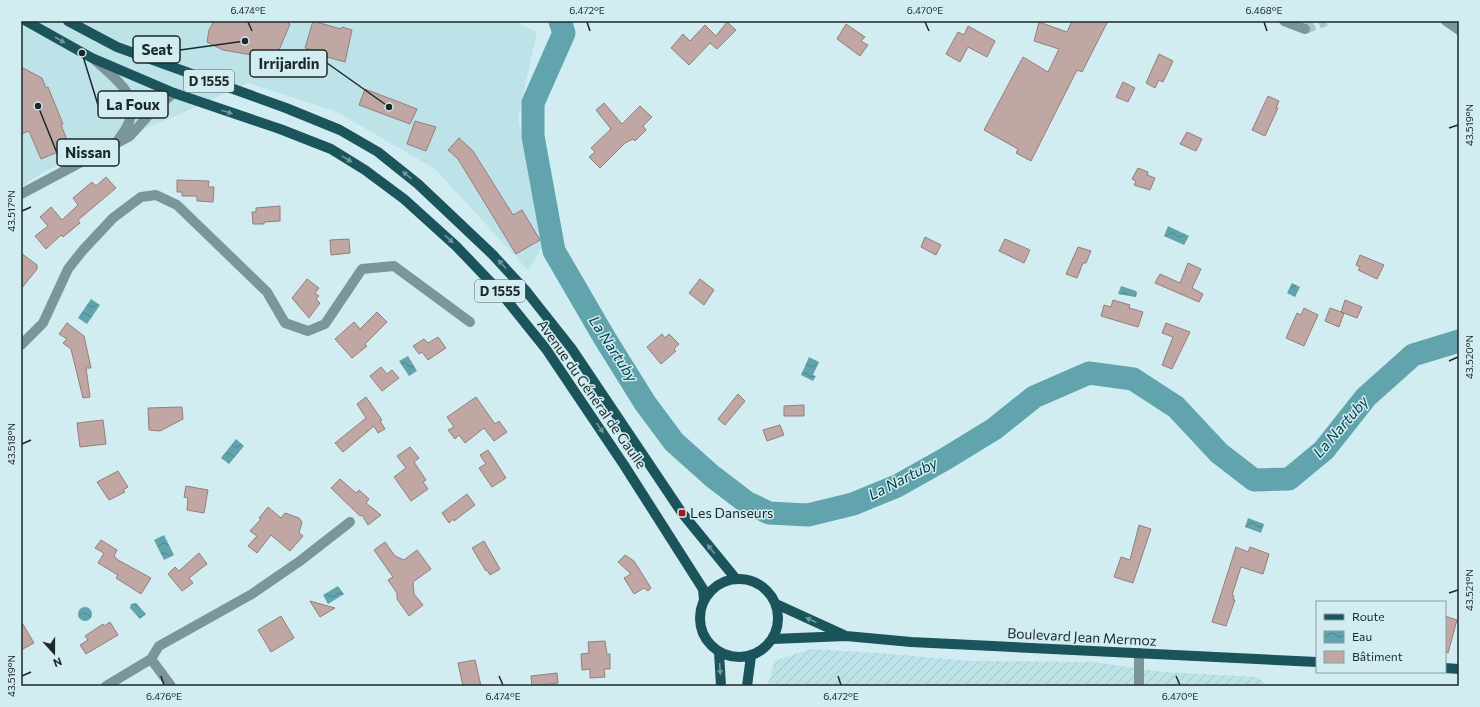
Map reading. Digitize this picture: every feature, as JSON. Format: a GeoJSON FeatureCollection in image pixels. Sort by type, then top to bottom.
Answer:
{"type":"FeatureCollection","features":[{"type":"Feature","properties":{"kind":"main road","name":"Avenue du Général de Gaulle"},"geometry":{"type":"LineString","coordinates":[[26,21],[92,58],[174,93],[280,129],[331,149],[366,170],[404,199],[456,246],[501,293],[546,349],[665,528],[703,589],[704,600]]}},
{"type":"Feature","properties":{"kind":"main road","name":"Avenue du Général de Gaulle"},"geometry":{"type":"LineString","coordinates":[[68,21],[117,47],[286,108],[340,130],[378,152],[418,184],[493,255],[527,292],[572,350],[682,513],[736,579]]}},
{"type":"Feature","properties":{"kind":"main road"},"geometry":{"type":"LineString","coordinates":[[736,579],[749,580],[760,585],[770,593],[776,604],[778,615],[778,627],[773,639],[759,652],[740,658],[719,652],[710,644],[703,635],[700,617],[704,600],[712,589],[723,582],[736,579]]}},
{"type":"Feature","properties":{"kind":"main road","name":"Boulevard Jean Mermoz"},"geometry":{"type":"LineString","coordinates":[[776,604],[846,636]]}},
{"type":"Feature","properties":{"kind":"main road","name":"Boulevard Jean Mermoz"},"geometry":{"type":"LineString","coordinates":[[773,639],[846,636],[911,642],[1316,662]]}},
{"type":"Feature","properties":{"kind":"main road"},"geometry":{"type":"LineString","coordinates":[[719,652],[721,686]]}},
{"type":"Feature","properties":{"kind":"main road"},"geometry":{"type":"LineString","coordinates":[[747,686],[750,656]]}},
{"type":"Feature","properties":{"kind":"main road"},"geometry":{"type":"LineString","coordinates":[[1446,668],[1459,669]]}},
{"type":"Feature","properties":{"kind":"street"},"geometry":{"type":"LineString","coordinates":[[1284,21],[1305,29]]}},
{"type":"Feature","properties":{"kind":"street"},"geometry":{"type":"LineString","coordinates":[[1446,21],[1459,30]]}},
{"type":"Feature","properties":{"kind":"street"},"geometry":{"type":"LineString","coordinates":[[92,58],[124,87],[132,102],[129,123],[116,143]]}},
{"type":"Feature","properties":{"kind":"street"},"geometry":{"type":"LineString","coordinates":[[21,194],[130,136],[156,107],[174,93]]}},
{"type":"Feature","properties":{"kind":"street"},"geometry":{"type":"LineString","coordinates":[[21,345],[43,323],[68,270],[83,250],[113,218],[141,197],[156,195],[178,205],[266,292],[285,323],[308,331],[325,324],[362,269],[394,266],[470,322]]}},
{"type":"Feature","properties":{"kind":"street"},"geometry":{"type":"LineString","coordinates":[[106,686],[151,659],[159,646],[252,594],[300,561],[350,522]]}},
{"type":"Feature","properties":{"kind":"street"},"geometry":{"type":"LineString","coordinates":[[1139,654],[1139,686]]}},
{"type":"Feature","properties":{"kind":"street"},"geometry":{"type":"LineString","coordinates":[[151,659],[171,686]]}},
{"type":"Feature","properties":{"kind":"shaded area"},"geometry":{"type":"Polygon","coordinates":[[[21,21],[513,21],[537,32],[518,118],[543,246],[528,270],[435,169],[335,111],[248,83],[178,115],[45,171],[21,187],[21,21]]]}},
{"type":"Feature","properties":{"kind":"shaded area"},"geometry":{"type":"Polygon","coordinates":[[[810,649],[970,661],[1094,662],[1164,672],[1257,677],[1268,686],[767,686],[775,661],[810,649]]]}},
{"type":"Feature","properties":{"kind":"water"},"geometry":{"type":"Polygon","coordinates":[[[1168,226],[1189,236],[1184,245],[1164,236],[1168,226]]]}},
{"type":"Feature","properties":{"kind":"water"},"geometry":{"type":"Polygon","coordinates":[[[1292,283],[1300,287],[1295,297],[1287,293],[1292,283]]]}},
{"type":"Feature","properties":{"kind":"water"},"geometry":{"type":"Polygon","coordinates":[[[1121,286],[1136,291],[1136,297],[1118,294],[1121,286]]]}},
{"type":"Feature","properties":{"kind":"water"},"geometry":{"type":"Polygon","coordinates":[[[91,299],[100,305],[87,324],[78,318],[91,299]]]}},
{"type":"Feature","properties":{"kind":"water"},"geometry":{"type":"Polygon","coordinates":[[[408,356],[417,371],[409,376],[399,361],[408,356]]]}},
{"type":"Feature","properties":{"kind":"water"},"geometry":{"type":"Polygon","coordinates":[[[809,357],[819,362],[813,375],[816,376],[813,381],[801,375],[809,357]]]}},
{"type":"Feature","properties":{"kind":"water"},"geometry":{"type":"Polygon","coordinates":[[[236,439],[244,446],[229,464],[221,458],[236,439]]]}},
{"type":"Feature","properties":{"kind":"water"},"geometry":{"type":"Polygon","coordinates":[[[1248,518],[1264,524],[1261,533],[1245,527],[1248,518]]]}},
{"type":"Feature","properties":{"kind":"water"},"geometry":{"type":"Polygon","coordinates":[[[164,535],[174,555],[164,560],[154,540],[164,535]]]}},
{"type":"Feature","properties":{"kind":"water"},"geometry":{"type":"Polygon","coordinates":[[[338,586],[344,594],[328,604],[323,595],[338,586]]]}},
{"type":"Feature","properties":{"kind":"water"},"geometry":{"type":"Polygon","coordinates":[[[136,603],[146,614],[140,619],[130,608],[131,604],[136,603]]]}},
{"type":"Feature","properties":{"kind":"water"},"geometry":{"type":"Polygon","coordinates":[[[82,607],[88,607],[92,611],[92,617],[88,621],[82,621],[78,617],[78,611],[82,607]]]}},
{"type":"Feature","properties":{"kind":"building"},"geometry":{"type":"Polygon","coordinates":[[[214,21],[283,21],[290,24],[273,64],[252,55],[223,50],[207,42],[209,30],[214,21]]]}},
{"type":"Feature","properties":{"kind":"building"},"geometry":{"type":"Polygon","coordinates":[[[313,21],[341,29],[342,27],[352,30],[345,62],[316,54],[317,51],[305,48],[313,21]]]}},
{"type":"Feature","properties":{"kind":"building"},"geometry":{"type":"Polygon","coordinates":[[[1072,21],[1108,21],[1082,72],[1077,70],[1031,161],[1016,153],[1018,149],[984,130],[1023,57],[1048,72],[1059,49],[1034,41],[1039,22],[1067,32],[1072,21]]]}},
{"type":"Feature","properties":{"kind":"building"},"geometry":{"type":"Polygon","coordinates":[[[727,22],[736,30],[717,49],[710,43],[689,65],[671,48],[683,34],[690,41],[705,25],[716,36],[727,22]]]}},
{"type":"Feature","properties":{"kind":"building"},"geometry":{"type":"Polygon","coordinates":[[[846,24],[865,37],[861,41],[868,45],[860,56],[837,39],[846,24]]]}},
{"type":"Feature","properties":{"kind":"building"},"geometry":{"type":"Polygon","coordinates":[[[968,26],[995,41],[987,57],[968,47],[960,62],[946,54],[958,32],[964,35],[968,26]]]}},
{"type":"Feature","properties":{"kind":"building"},"geometry":{"type":"Polygon","coordinates":[[[1159,54],[1173,61],[1163,82],[1159,80],[1155,88],[1146,83],[1159,54]]]}},
{"type":"Feature","properties":{"kind":"building"},"geometry":{"type":"Polygon","coordinates":[[[21,67],[42,78],[46,88],[48,87],[63,124],[61,125],[70,147],[41,159],[29,131],[21,134],[21,67]]]}},
{"type":"Feature","properties":{"kind":"building"},"geometry":{"type":"Polygon","coordinates":[[[1123,82],[1135,88],[1128,102],[1116,97],[1123,82]]]}},
{"type":"Feature","properties":{"kind":"building"},"geometry":{"type":"Polygon","coordinates":[[[365,89],[417,109],[410,124],[359,105],[365,89]]]}},
{"type":"Feature","properties":{"kind":"building"},"geometry":{"type":"Polygon","coordinates":[[[1268,96],[1279,101],[1276,108],[1278,108],[1265,136],[1252,130],[1268,96]]]}},
{"type":"Feature","properties":{"kind":"building"},"geometry":{"type":"Polygon","coordinates":[[[604,103],[622,124],[640,106],[652,117],[643,126],[646,130],[635,141],[633,139],[625,143],[600,168],[589,157],[595,152],[591,148],[611,129],[596,110],[604,103]]]}},
{"type":"Feature","properties":{"kind":"building"},"geometry":{"type":"Polygon","coordinates":[[[415,121],[436,127],[426,151],[407,144],[415,121]]]}},
{"type":"Feature","properties":{"kind":"building"},"geometry":{"type":"Polygon","coordinates":[[[1187,132],[1202,139],[1196,151],[1180,144],[1187,132]]]}},
{"type":"Feature","properties":{"kind":"building"},"geometry":{"type":"Polygon","coordinates":[[[459,138],[473,151],[513,215],[522,210],[540,240],[516,254],[458,159],[448,150],[459,138]]]}},
{"type":"Feature","properties":{"kind":"building"},"geometry":{"type":"Polygon","coordinates":[[[1138,168],[1148,172],[1147,175],[1155,178],[1150,190],[1134,185],[1136,181],[1132,179],[1138,168]]]}},
{"type":"Feature","properties":{"kind":"building"},"geometry":{"type":"Polygon","coordinates":[[[106,177],[116,188],[78,220],[80,223],[63,237],[61,235],[46,249],[35,236],[48,226],[40,217],[51,207],[62,220],[78,205],[73,198],[92,182],[96,186],[106,177]]]}},
{"type":"Feature","properties":{"kind":"building"},"geometry":{"type":"Polygon","coordinates":[[[177,180],[209,181],[208,187],[214,187],[213,202],[197,201],[197,196],[182,196],[182,192],[177,192],[177,180]]]}},
{"type":"Feature","properties":{"kind":"building"},"geometry":{"type":"Polygon","coordinates":[[[280,206],[280,221],[264,222],[264,224],[253,224],[252,212],[256,212],[256,208],[280,206]]]}},
{"type":"Feature","properties":{"kind":"building"},"geometry":{"type":"Polygon","coordinates":[[[925,237],[941,245],[936,255],[921,247],[925,237]]]}},
{"type":"Feature","properties":{"kind":"building"},"geometry":{"type":"Polygon","coordinates":[[[349,239],[350,253],[331,255],[330,240],[349,239]]]}},
{"type":"Feature","properties":{"kind":"building"},"geometry":{"type":"Polygon","coordinates":[[[1005,239],[1030,250],[1024,263],[999,251],[1005,239]]]}},
{"type":"Feature","properties":{"kind":"building"},"geometry":{"type":"Polygon","coordinates":[[[1078,247],[1091,251],[1086,263],[1083,263],[1077,278],[1066,274],[1078,247]]]}},
{"type":"Feature","properties":{"kind":"building"},"geometry":{"type":"Polygon","coordinates":[[[21,253],[37,265],[37,269],[21,289],[21,253]]]}},
{"type":"Feature","properties":{"kind":"building"},"geometry":{"type":"Polygon","coordinates":[[[1360,255],[1384,265],[1377,279],[1358,270],[1360,267],[1356,265],[1360,255]]]}},
{"type":"Feature","properties":{"kind":"building"},"geometry":{"type":"Polygon","coordinates":[[[1188,263],[1201,269],[1192,288],[1203,294],[1199,302],[1155,283],[1160,274],[1180,283],[1188,263]]]}},
{"type":"Feature","properties":{"kind":"building"},"geometry":{"type":"Polygon","coordinates":[[[307,279],[319,288],[315,293],[319,296],[316,299],[320,303],[309,318],[292,298],[307,279]]]}},
{"type":"Feature","properties":{"kind":"building"},"geometry":{"type":"Polygon","coordinates":[[[700,279],[714,290],[704,305],[689,293],[700,279]]]}},
{"type":"Feature","properties":{"kind":"building"},"geometry":{"type":"Polygon","coordinates":[[[1113,300],[1130,305],[1129,308],[1143,312],[1138,327],[1101,316],[1104,305],[1111,307],[1113,300]]]}},
{"type":"Feature","properties":{"kind":"building"},"geometry":{"type":"Polygon","coordinates":[[[1345,300],[1362,307],[1357,318],[1341,312],[1345,300]]]}},
{"type":"Feature","properties":{"kind":"building"},"geometry":{"type":"Polygon","coordinates":[[[1304,308],[1318,315],[1304,346],[1286,338],[1297,313],[1301,315],[1304,308]]]}},
{"type":"Feature","properties":{"kind":"building"},"geometry":{"type":"Polygon","coordinates":[[[1330,308],[1344,313],[1339,327],[1325,321],[1330,308]]]}},
{"type":"Feature","properties":{"kind":"building"},"geometry":{"type":"Polygon","coordinates":[[[377,312],[387,322],[365,344],[367,346],[352,358],[335,339],[354,322],[360,329],[377,312]]]}},
{"type":"Feature","properties":{"kind":"building"},"geometry":{"type":"Polygon","coordinates":[[[67,323],[84,336],[91,368],[86,368],[90,397],[83,398],[71,349],[63,343],[67,339],[59,334],[67,323]]]}},
{"type":"Feature","properties":{"kind":"building"},"geometry":{"type":"Polygon","coordinates":[[[1166,323],[1190,332],[1172,369],[1162,365],[1173,337],[1162,333],[1166,323]]]}},
{"type":"Feature","properties":{"kind":"building"},"geometry":{"type":"Polygon","coordinates":[[[662,334],[665,338],[669,334],[679,344],[674,349],[676,351],[661,364],[647,347],[662,334]]]}},
{"type":"Feature","properties":{"kind":"building"},"geometry":{"type":"Polygon","coordinates":[[[438,337],[446,348],[428,360],[422,352],[419,354],[413,346],[424,339],[428,343],[438,337]]]}},
{"type":"Feature","properties":{"kind":"building"},"geometry":{"type":"Polygon","coordinates":[[[381,367],[387,374],[392,370],[399,378],[382,391],[370,376],[381,367]]]}},
{"type":"Feature","properties":{"kind":"building"},"geometry":{"type":"Polygon","coordinates":[[[738,394],[745,401],[725,425],[718,419],[738,394]]]}},
{"type":"Feature","properties":{"kind":"building"},"geometry":{"type":"Polygon","coordinates":[[[366,397],[382,420],[380,421],[385,429],[378,433],[374,426],[343,452],[335,443],[366,418],[357,404],[366,397]]]}},
{"type":"Feature","properties":{"kind":"building"},"geometry":{"type":"Polygon","coordinates":[[[476,397],[495,424],[499,421],[507,432],[494,441],[484,428],[465,443],[459,435],[455,439],[448,430],[454,427],[447,417],[476,397]]]}},
{"type":"Feature","properties":{"kind":"building"},"geometry":{"type":"Polygon","coordinates":[[[804,405],[804,416],[784,416],[784,406],[804,405]]]}},
{"type":"Feature","properties":{"kind":"building"},"geometry":{"type":"Polygon","coordinates":[[[182,407],[183,419],[160,431],[149,430],[148,408],[182,407]]]}},
{"type":"Feature","properties":{"kind":"building"},"geometry":{"type":"Polygon","coordinates":[[[103,420],[106,444],[80,447],[77,423],[103,420]]]}},
{"type":"Feature","properties":{"kind":"building"},"geometry":{"type":"Polygon","coordinates":[[[780,425],[784,435],[767,441],[763,430],[780,425]]]}},
{"type":"Feature","properties":{"kind":"building"},"geometry":{"type":"Polygon","coordinates":[[[410,447],[419,458],[414,462],[426,480],[423,482],[428,489],[411,501],[394,477],[406,468],[397,456],[410,447]]]}},
{"type":"Feature","properties":{"kind":"building"},"geometry":{"type":"Polygon","coordinates":[[[488,450],[506,478],[492,487],[479,468],[486,464],[480,455],[488,450]]]}},
{"type":"Feature","properties":{"kind":"building"},"geometry":{"type":"Polygon","coordinates":[[[118,471],[128,487],[123,490],[125,492],[109,500],[97,482],[118,471]]]}},
{"type":"Feature","properties":{"kind":"building"},"geometry":{"type":"Polygon","coordinates":[[[340,479],[356,493],[359,490],[369,499],[366,503],[381,515],[368,525],[362,515],[360,516],[331,488],[340,479]]]}},
{"type":"Feature","properties":{"kind":"building"},"geometry":{"type":"Polygon","coordinates":[[[186,486],[208,490],[204,513],[187,510],[188,498],[184,497],[186,486]]]}},
{"type":"Feature","properties":{"kind":"building"},"geometry":{"type":"Polygon","coordinates":[[[467,494],[475,505],[454,521],[453,519],[449,523],[442,513],[467,494]]]}},
{"type":"Feature","properties":{"kind":"building"},"geometry":{"type":"Polygon","coordinates":[[[268,507],[281,518],[285,513],[299,518],[302,522],[299,533],[303,536],[290,551],[271,535],[257,553],[248,546],[257,536],[250,531],[261,519],[259,518],[268,507]]]}},
{"type":"Feature","properties":{"kind":"building"},"geometry":{"type":"Polygon","coordinates":[[[1139,525],[1151,529],[1133,583],[1114,577],[1121,557],[1130,560],[1139,525]]]}},
{"type":"Feature","properties":{"kind":"building"},"geometry":{"type":"Polygon","coordinates":[[[101,540],[117,550],[114,556],[118,560],[151,578],[141,594],[116,578],[118,575],[98,563],[104,553],[95,548],[101,540]]]}},
{"type":"Feature","properties":{"kind":"building"},"geometry":{"type":"Polygon","coordinates":[[[484,541],[500,569],[490,575],[472,548],[484,541]]]}},
{"type":"Feature","properties":{"kind":"building"},"geometry":{"type":"Polygon","coordinates":[[[385,542],[395,556],[404,560],[417,550],[431,569],[413,582],[414,594],[423,605],[409,616],[397,599],[397,593],[388,580],[393,577],[374,550],[385,542]]]}},
{"type":"Feature","properties":{"kind":"building"},"geometry":{"type":"Polygon","coordinates":[[[1236,547],[1248,552],[1250,547],[1269,554],[1263,574],[1241,567],[1232,595],[1234,596],[1233,600],[1235,600],[1226,626],[1212,622],[1236,547]]]}},
{"type":"Feature","properties":{"kind":"building"},"geometry":{"type":"Polygon","coordinates":[[[199,553],[207,564],[189,578],[193,583],[182,591],[168,574],[175,567],[179,571],[199,553]]]}},
{"type":"Feature","properties":{"kind":"building"},"geometry":{"type":"Polygon","coordinates":[[[625,555],[634,561],[651,588],[648,591],[644,588],[634,594],[624,578],[631,574],[618,562],[625,555]]]}},
{"type":"Feature","properties":{"kind":"building"},"geometry":{"type":"Polygon","coordinates":[[[310,601],[335,608],[320,617],[310,601]]]}},
{"type":"Feature","properties":{"kind":"building"},"geometry":{"type":"Polygon","coordinates":[[[281,616],[294,638],[271,652],[258,630],[281,616]]]}},
{"type":"Feature","properties":{"kind":"building"},"geometry":{"type":"Polygon","coordinates":[[[1446,616],[1457,620],[1448,653],[1446,652],[1446,616]]]}},
{"type":"Feature","properties":{"kind":"building"},"geometry":{"type":"Polygon","coordinates":[[[21,621],[34,643],[21,650],[21,621]]]}},
{"type":"Feature","properties":{"kind":"building"},"geometry":{"type":"Polygon","coordinates":[[[110,622],[118,635],[86,654],[80,645],[88,640],[85,636],[103,624],[104,626],[110,622]]]}},
{"type":"Feature","properties":{"kind":"building"},"geometry":{"type":"Polygon","coordinates":[[[605,641],[607,654],[610,654],[610,669],[604,669],[605,677],[590,678],[590,669],[582,670],[581,654],[589,653],[588,642],[605,641]]]}},
{"type":"Feature","properties":{"kind":"building"},"geometry":{"type":"Polygon","coordinates":[[[475,660],[481,686],[463,686],[458,663],[475,660]]]}},
{"type":"Feature","properties":{"kind":"building"},"geometry":{"type":"Polygon","coordinates":[[[557,673],[558,683],[532,686],[531,676],[557,673]]]}},
{"type":"Feature","properties":{"kind":"waterway","name":"La Nartuby"},"geometry":{"type":"LineString","coordinates":[[560,21],[564,33],[533,103],[533,136],[554,251],[604,337],[645,403],[674,442],[712,476],[746,502],[769,513],[808,515],[853,504],[897,486],[994,429],[1034,397],[1089,373],[1133,379],[1176,407],[1219,453],[1254,480],[1289,479],[1324,450],[1366,397],[1413,355],[1459,341]]}},
{"type":"Feature","properties":{"kind":"tunnel"},"geometry":{"type":"LineString","coordinates":[[1305,29],[1326,21]]}},
{"type":"Feature","properties":{"kind":"place","name":"Seat"},"geometry":{"type":"Point","coordinates":[245,41]}},
{"type":"Feature","properties":{"kind":"place","name":"La Foux"},"geometry":{"type":"Point","coordinates":[82,53]}},
{"type":"Feature","properties":{"kind":"place","name":"Nissan"},"geometry":{"type":"Point","coordinates":[38,106]}},
{"type":"Feature","properties":{"kind":"place","name":"Irrijardin"},"geometry":{"type":"Point","coordinates":[389,107]}},
{"type":"Feature","properties":{"kind":"place","name":"Les Danseurs"},"geometry":{"type":"Point","coordinates":[682,513]}}]}
